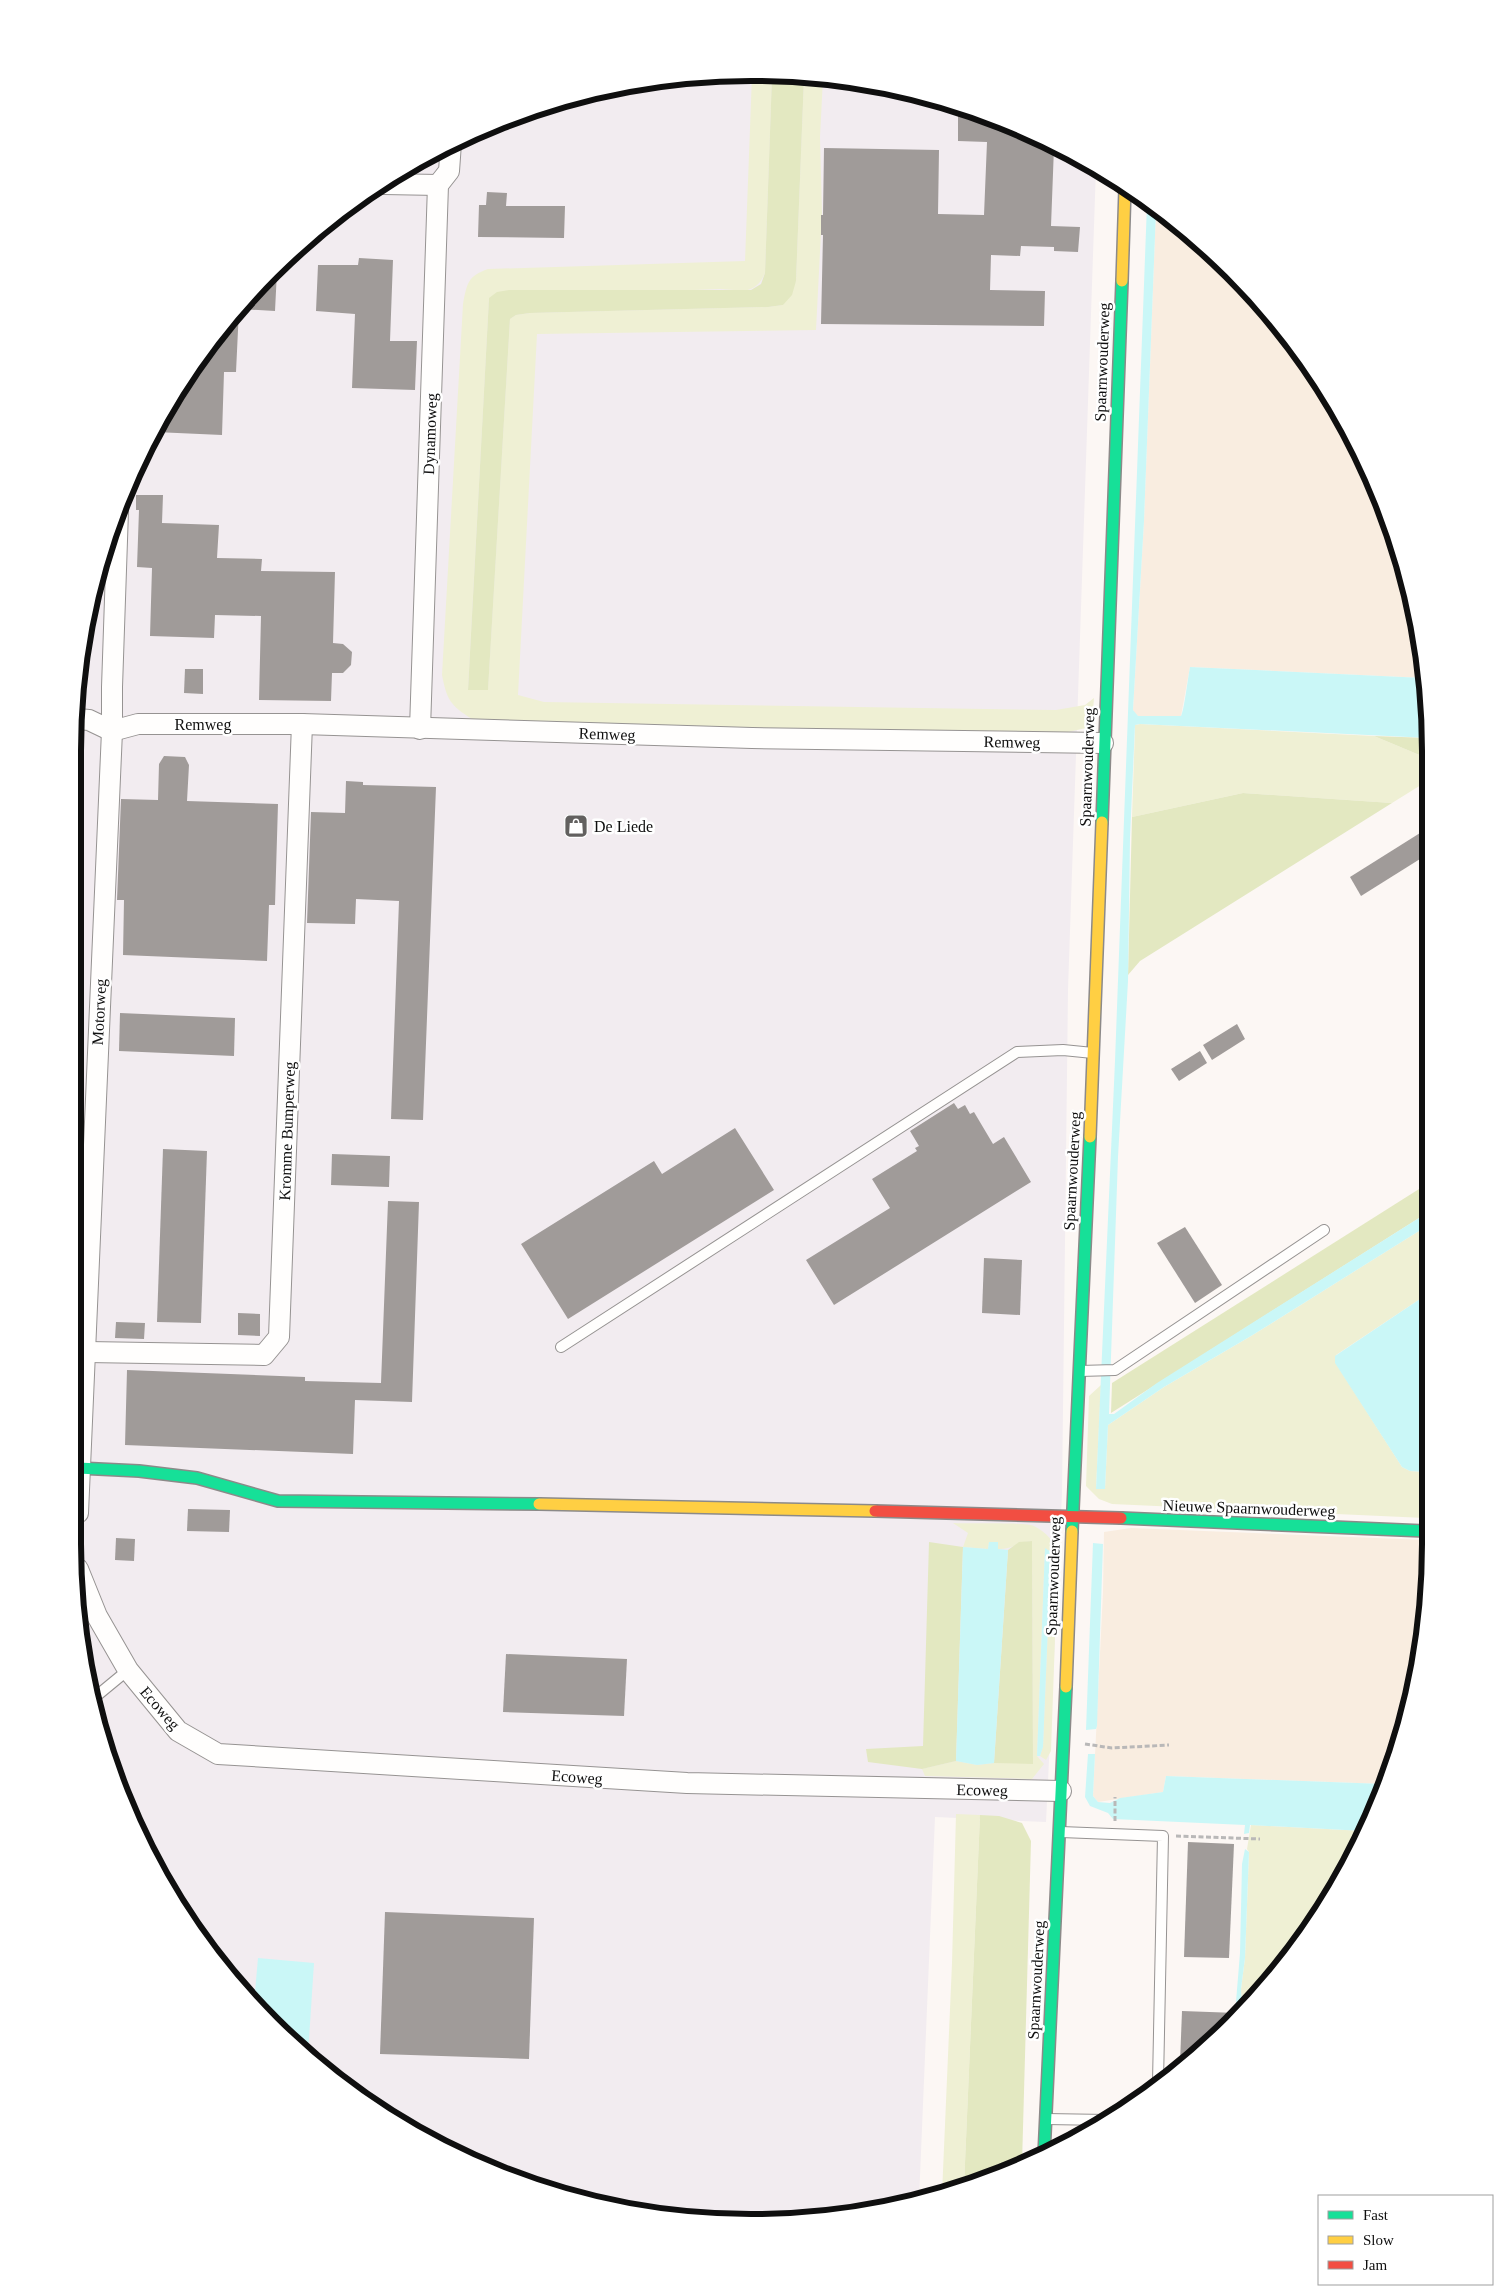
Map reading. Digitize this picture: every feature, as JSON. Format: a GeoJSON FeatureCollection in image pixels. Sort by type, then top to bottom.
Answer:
{"type":"FeatureCollection","features":[{"type":"Feature","properties":{"kind":"street","name":"Dynamoweg"},"geometry":{"type":"LineString","coordinates":[[420,729],[438,185],[449,171],[450,153]]}},
{"type":"Feature","properties":{"kind":"street"},"geometry":{"type":"LineString","coordinates":[[395,184],[438,185]]}},
{"type":"Feature","properties":{"kind":"street","name":"Spaarnwouderweg"},"geometry":{"type":"LineString","coordinates":[[1044,2147],[1064,1741],[1078,1371],[1094,1053],[1125,195]]}},
{"type":"Feature","properties":{"kind":"street","name":"Motorweg"},"geometry":{"type":"LineString","coordinates":[[81,1439],[87,1352],[84,1206],[112,731],[117,536]]}},
{"type":"Feature","properties":{"kind":"street"},"geometry":{"type":"LineString","coordinates":[[82,719],[89,720],[112,731]]}},
{"type":"Feature","properties":{"kind":"street","name":"Remweg"},"geometry":{"type":"LineString","coordinates":[[112,731],[138,724],[302,724],[752,738],[1104,744]]}},
{"type":"Feature","properties":{"kind":"street","name":"Kromme Bumperweg"},"geometry":{"type":"LineString","coordinates":[[87,1352],[264,1355],[279,1337],[302,724]]}},
{"type":"Feature","properties":{"kind":"street","name":"Nieuwe Spaarnwouderweg"},"geometry":{"type":"LineString","coordinates":[[81,1468],[140,1471],[197,1478],[278,1501],[583,1504],[1072,1516],[1422,1531]]}},
{"type":"Feature","properties":{"kind":"street"},"geometry":{"type":"LineString","coordinates":[[83,1581],[97,1616],[128,1670]]}},
{"type":"Feature","properties":{"kind":"street","name":"Ecoweg"},"geometry":{"type":"LineString","coordinates":[[128,1670],[178,1731],[218,1754],[687,1784],[1061,1791]]}},
{"type":"Feature","properties":{"kind":"lane"},"geometry":{"type":"LineString","coordinates":[[561,1347],[1018,1052],[1063,1050],[1094,1053]]}},
{"type":"Feature","properties":{"kind":"lane"},"geometry":{"type":"LineString","coordinates":[[1078,1371],[1115,1370],[1324,1230]]}},
{"type":"Feature","properties":{"kind":"lane"},"geometry":{"type":"LineString","coordinates":[[99,1694],[128,1670]]}},
{"type":"Feature","properties":{"kind":"lane"},"geometry":{"type":"LineString","coordinates":[[1059,1832],[1163,1836],[1158,2076]]}},
{"type":"Feature","properties":{"kind":"lane"},"geometry":{"type":"LineString","coordinates":[[1045,2118],[1094,2120]]}},
{"type":"Feature","properties":{"kind":"path"},"geometry":{"type":"LineString","coordinates":[[1064,1741],[1112,1748],[1169,1745]]}},
{"type":"Feature","properties":{"kind":"path"},"geometry":{"type":"LineString","coordinates":[[1115,1822],[1116,1797]]}},
{"type":"Feature","properties":{"kind":"path"},"geometry":{"type":"LineString","coordinates":[[1163,1836],[1260,1839]]}},
{"type":"Feature","properties":{"kind":"shaded area","name":"De Liede"},"geometry":{"type":"Polygon","coordinates":[[[752,81],[839,87],[882,94],[925,104],[1008,132],[1048,150],[1096,176],[1068,990],[1062,1494],[1046,1822],[935,1817],[919,2192],[839,2208],[752,2214],[664,2208],[621,2201],[578,2191],[536,2178],[495,2163],[455,2145],[379,2101],[343,2075],[278,2017],[220,1952],[194,1916],[150,1840],[132,1800],[117,1759],[104,1717],[94,1674],[87,1631],[81,1544],[81,752],[87,664],[94,621],[104,578],[117,536],[132,495],[150,455],[194,379],[220,343],[248,310],[310,248],[343,220],[379,194],[455,150],[495,132],[536,117],[578,104],[621,94],[664,87],[752,81]]]}},
{"type":"Feature","properties":{"kind":"shaded area"},"geometry":{"type":"Polygon","coordinates":[[[1156,217],[1225,278],[1255,310],[1283,343],[1309,379],[1332,416],[1353,455],[1371,495],[1386,536],[1399,578],[1409,621],[1417,678],[1190,667],[1181,716],[1138,716],[1133,710],[1144,521],[1156,217]]]}},
{"type":"Feature","properties":{"kind":"shaded area"},"geometry":{"type":"Polygon","coordinates":[[[1131,1528],[1422,1540],[1416,1631],[1409,1674],[1399,1717],[1377,1784],[1166,1776],[1163,1792],[1098,1802],[1093,1796],[1104,1532],[1131,1528]]]}},
{"type":"Feature","properties":{"kind":"green space"},"geometry":{"type":"Polygon","coordinates":[[[752,81],[772,82],[765,273],[757,285],[747,290],[720,289],[489,298],[468,689],[488,689],[510,319],[516,315],[530,313],[768,307],[783,305],[796,281],[804,84],[823,86],[820,137],[822,213],[816,330],[537,334],[518,695],[544,702],[1056,710],[1085,705],[1094,698],[1092,722],[1086,728],[1064,733],[958,735],[472,719],[454,706],[448,696],[442,675],[463,304],[470,281],[476,274],[488,269],[745,261],[752,81]]]}},
{"type":"Feature","properties":{"kind":"green space"},"geometry":{"type":"Polygon","coordinates":[[[772,82],[804,84],[796,281],[792,295],[783,305],[768,307],[530,313],[516,315],[510,319],[488,690],[468,690],[489,298],[497,292],[509,290],[751,290],[761,284],[765,273],[772,82]]]}},
{"type":"Feature","properties":{"kind":"green space"},"geometry":{"type":"Polygon","coordinates":[[[1135,725],[1374,736],[1422,756],[1422,784],[1392,803],[1243,793],[1132,817],[1135,725]]]}},
{"type":"Feature","properties":{"kind":"green space"},"geometry":{"type":"Polygon","coordinates":[[[1374,736],[1421,738],[1422,756],[1374,736]]]}},
{"type":"Feature","properties":{"kind":"green space"},"geometry":{"type":"Polygon","coordinates":[[[1243,793],[1392,803],[1140,961],[1128,975],[1132,817],[1243,793]]]}},
{"type":"Feature","properties":{"kind":"green space"},"geometry":{"type":"Polygon","coordinates":[[[1422,1187],[1422,1216],[1111,1413],[1112,1383],[1422,1187]]]}},
{"type":"Feature","properties":{"kind":"green space"},"geometry":{"type":"Polygon","coordinates":[[[1422,1229],[1422,1298],[1336,1355],[1335,1362],[1402,1467],[1410,1471],[1422,1472],[1422,1518],[1112,1504],[1099,1499],[1086,1486],[1089,1396],[1101,1385],[1096,1489],[1105,1489],[1108,1425],[1164,1387],[1251,1336],[1422,1229]]]}},
{"type":"Feature","properties":{"kind":"green space"},"geometry":{"type":"Polygon","coordinates":[[[953,1523],[1034,1526],[1042,1531],[1055,1545],[1058,1554],[1051,1751],[1046,1760],[1040,1756],[1043,1746],[1051,1552],[1045,1548],[1037,1756],[1044,1764],[1032,1779],[925,1776],[922,1769],[956,1761],[977,1765],[1033,1763],[1032,1541],[1003,1549],[998,1549],[998,1542],[989,1542],[988,1549],[963,1547],[968,1533],[953,1523]]]}},
{"type":"Feature","properties":{"kind":"green space"},"geometry":{"type":"Polygon","coordinates":[[[1032,1541],[1033,1764],[994,1763],[1008,1550],[1019,1542],[1032,1541]]]}},
{"type":"Feature","properties":{"kind":"green space"},"geometry":{"type":"Polygon","coordinates":[[[929,1542],[963,1547],[956,1761],[922,1769],[868,1762],[866,1749],[923,1746],[929,1542]]]}},
{"type":"Feature","properties":{"kind":"green space"},"geometry":{"type":"Polygon","coordinates":[[[956,1814],[980,1815],[964,2179],[942,2186],[956,1814]]]}},
{"type":"Feature","properties":{"kind":"green space"},"geometry":{"type":"Polygon","coordinates":[[[980,1815],[999,1816],[1022,1823],[1031,1841],[1022,2157],[964,2179],[980,1815]]]}},
{"type":"Feature","properties":{"kind":"green space"},"geometry":{"type":"Polygon","coordinates":[[[1251,1825],[1357,1831],[1332,1879],[1309,1916],[1283,1952],[1242,1999],[1249,1852],[1247,1849],[1251,1825]]]}},
{"type":"Feature","properties":{"kind":"water"},"geometry":{"type":"Polygon","coordinates":[[[1147,210],[1156,217],[1144,521],[1133,710],[1138,716],[1181,716],[1190,667],[1417,678],[1421,738],[1135,725],[1130,838],[1128,981],[1118,1157],[1109,1414],[1114,1414],[1157,1383],[1422,1216],[1422,1229],[1251,1336],[1164,1387],[1108,1425],[1105,1489],[1096,1489],[1115,1061],[1147,210]]]}},
{"type":"Feature","properties":{"kind":"water"},"geometry":{"type":"Polygon","coordinates":[[[1422,1298],[1422,1472],[1410,1471],[1402,1467],[1335,1363],[1335,1356],[1422,1298]]]}},
{"type":"Feature","properties":{"kind":"water"},"geometry":{"type":"Polygon","coordinates":[[[989,1542],[998,1542],[998,1549],[1008,1550],[994,1763],[977,1765],[956,1761],[963,1547],[988,1549],[989,1542]]]}},
{"type":"Feature","properties":{"kind":"water"},"geometry":{"type":"Polygon","coordinates":[[[1093,1543],[1103,1544],[1097,1726],[1096,1729],[1086,1730],[1093,1543]]]}},
{"type":"Feature","properties":{"kind":"water"},"geometry":{"type":"Polygon","coordinates":[[[1045,1548],[1051,1552],[1043,1747],[1040,1756],[1037,1756],[1045,1548]]]}},
{"type":"Feature","properties":{"kind":"water"},"geometry":{"type":"Polygon","coordinates":[[[1088,1754],[1095,1754],[1093,1796],[1098,1802],[1110,1803],[1120,1798],[1163,1792],[1166,1776],[1377,1784],[1357,1831],[1250,1825],[1249,1833],[1244,1834],[1245,1825],[1113,1819],[1108,1813],[1090,1806],[1085,1797],[1088,1754]]]}},
{"type":"Feature","properties":{"kind":"water"},"geometry":{"type":"Polygon","coordinates":[[[1245,1849],[1249,1852],[1245,1958],[1242,1999],[1236,2006],[1240,1953],[1242,1864],[1245,1849]]]}},
{"type":"Feature","properties":{"kind":"water"},"geometry":{"type":"Polygon","coordinates":[[[258,1958],[314,1963],[309,2046],[278,2017],[255,1992],[258,1958]]]}},
{"type":"Feature","properties":{"kind":"building"},"geometry":{"type":"Polygon","coordinates":[[[958,114],[1008,132],[1054,153],[1051,226],[1080,227],[1078,252],[1054,251],[1054,247],[1021,246],[1020,256],[991,255],[990,290],[1045,291],[1044,326],[821,324],[823,235],[821,235],[821,215],[823,215],[824,148],[939,150],[938,214],[984,215],[987,142],[958,141],[958,114]]]}},
{"type":"Feature","properties":{"kind":"building"},"geometry":{"type":"Polygon","coordinates":[[[487,192],[507,193],[506,206],[565,206],[564,238],[478,237],[479,205],[486,205],[487,192]]]}},
{"type":"Feature","properties":{"kind":"building"},"geometry":{"type":"Polygon","coordinates":[[[359,258],[393,260],[390,341],[417,341],[415,390],[352,388],[355,314],[316,311],[318,265],[358,265],[359,258]]]}},
{"type":"Feature","properties":{"kind":"building"},"geometry":{"type":"Polygon","coordinates":[[[277,280],[275,311],[248,310],[277,280]]]}},
{"type":"Feature","properties":{"kind":"building"},"geometry":{"type":"Polygon","coordinates":[[[238,321],[236,372],[224,372],[222,435],[162,432],[194,379],[238,321]]]}},
{"type":"Feature","properties":{"kind":"building"},"geometry":{"type":"Polygon","coordinates":[[[136,495],[163,495],[162,523],[219,525],[217,558],[262,559],[261,571],[335,572],[333,643],[343,644],[352,652],[351,665],[343,673],[332,673],[331,701],[259,700],[261,616],[215,615],[214,638],[150,636],[152,568],[137,567],[139,510],[136,510],[136,495]]]}},
{"type":"Feature","properties":{"kind":"building"},"geometry":{"type":"Polygon","coordinates":[[[185,669],[203,669],[203,694],[184,693],[185,669]]]}},
{"type":"Feature","properties":{"kind":"building"},"geometry":{"type":"Polygon","coordinates":[[[164,756],[185,757],[189,765],[187,801],[278,804],[275,905],[269,905],[267,961],[123,955],[124,900],[117,900],[121,799],[158,800],[159,764],[164,756]]]}},
{"type":"Feature","properties":{"kind":"building"},"geometry":{"type":"Polygon","coordinates":[[[346,781],[363,782],[363,785],[436,787],[423,1120],[391,1119],[399,901],[356,899],[355,924],[307,923],[311,812],[345,813],[346,781]]]}},
{"type":"Feature","properties":{"kind":"building"},"geometry":{"type":"Polygon","coordinates":[[[1422,832],[1422,858],[1361,896],[1350,877],[1422,832]]]}},
{"type":"Feature","properties":{"kind":"building"},"geometry":{"type":"Polygon","coordinates":[[[120,1013],[235,1018],[234,1056],[119,1051],[120,1013]]]}},
{"type":"Feature","properties":{"kind":"building"},"geometry":{"type":"Polygon","coordinates":[[[1237,1024],[1245,1039],[1212,1060],[1203,1045],[1237,1024]]]}},
{"type":"Feature","properties":{"kind":"building"},"geometry":{"type":"Polygon","coordinates":[[[1200,1051],[1207,1063],[1179,1081],[1171,1069],[1200,1051]]]}},
{"type":"Feature","properties":{"kind":"building"},"geometry":{"type":"Polygon","coordinates":[[[954,1103],[958,1109],[965,1105],[970,1114],[974,1112],[993,1144],[1004,1137],[1031,1182],[834,1305],[806,1260],[890,1208],[872,1179],[917,1151],[915,1148],[919,1146],[910,1131],[954,1103]]]}},
{"type":"Feature","properties":{"kind":"building"},"geometry":{"type":"Polygon","coordinates":[[[735,1128],[774,1190],[568,1319],[521,1244],[654,1161],[662,1174],[735,1128]]]}},
{"type":"Feature","properties":{"kind":"building"},"geometry":{"type":"Polygon","coordinates":[[[163,1149],[207,1151],[201,1323],[157,1322],[163,1149]]]}},
{"type":"Feature","properties":{"kind":"building"},"geometry":{"type":"Polygon","coordinates":[[[332,1154],[390,1156],[389,1187],[331,1185],[332,1154]]]}},
{"type":"Feature","properties":{"kind":"building"},"geometry":{"type":"Polygon","coordinates":[[[388,1201],[419,1202],[412,1402],[355,1400],[353,1454],[125,1445],[127,1370],[305,1377],[305,1381],[381,1383],[388,1201]]]}},
{"type":"Feature","properties":{"kind":"building"},"geometry":{"type":"Polygon","coordinates":[[[1185,1227],[1222,1285],[1195,1303],[1157,1243],[1185,1227]]]}},
{"type":"Feature","properties":{"kind":"building"},"geometry":{"type":"Polygon","coordinates":[[[984,1258],[1022,1260],[1020,1315],[982,1313],[984,1258]]]}},
{"type":"Feature","properties":{"kind":"building"},"geometry":{"type":"Polygon","coordinates":[[[238,1313],[260,1314],[260,1336],[238,1335],[238,1313]]]}},
{"type":"Feature","properties":{"kind":"building"},"geometry":{"type":"Polygon","coordinates":[[[116,1322],[145,1323],[144,1339],[115,1338],[116,1322]]]}},
{"type":"Feature","properties":{"kind":"building"},"geometry":{"type":"Polygon","coordinates":[[[188,1509],[230,1510],[229,1532],[187,1531],[188,1509]]]}},
{"type":"Feature","properties":{"kind":"building"},"geometry":{"type":"Polygon","coordinates":[[[116,1538],[135,1539],[134,1561],[115,1560],[116,1538]]]}},
{"type":"Feature","properties":{"kind":"building"},"geometry":{"type":"Polygon","coordinates":[[[506,1654],[627,1659],[624,1716],[503,1712],[506,1654]]]}},
{"type":"Feature","properties":{"kind":"building"},"geometry":{"type":"Polygon","coordinates":[[[1188,1842],[1234,1844],[1229,1958],[1184,1957],[1188,1842]]]}},
{"type":"Feature","properties":{"kind":"building"},"geometry":{"type":"Polygon","coordinates":[[[385,1912],[534,1918],[529,2059],[380,2054],[385,1912]]]}},
{"type":"Feature","properties":{"kind":"building"},"geometry":{"type":"Polygon","coordinates":[[[1182,2011],[1229,2013],[1193,2047],[1180,2058],[1182,2011]]]}},
{"type":"Feature","properties":{"kind":"traffic: fast"},"geometry":{"type":"LineString","coordinates":[[1102,822],[1122,281]]}},
{"type":"Feature","properties":{"kind":"traffic: fast"},"geometry":{"type":"LineString","coordinates":[[1072,1531],[1090,1137]]}},
{"type":"Feature","properties":{"kind":"traffic: fast"},"geometry":{"type":"LineString","coordinates":[[81,1468],[139,1471],[197,1478],[278,1501],[539,1504]]}},
{"type":"Feature","properties":{"kind":"traffic: fast"},"geometry":{"type":"LineString","coordinates":[[1121,1518],[1422,1531]]}},
{"type":"Feature","properties":{"kind":"traffic: fast"},"geometry":{"type":"LineString","coordinates":[[1044,2147],[1066,1687]]}},
{"type":"Feature","properties":{"kind":"traffic: slow"},"geometry":{"type":"LineString","coordinates":[[1122,281],[1125,195]]}},
{"type":"Feature","properties":{"kind":"traffic: slow"},"geometry":{"type":"LineString","coordinates":[[1090,1137],[1102,822]]}},
{"type":"Feature","properties":{"kind":"traffic: slow"},"geometry":{"type":"LineString","coordinates":[[539,1504],[875,1511]]}},
{"type":"Feature","properties":{"kind":"traffic: slow"},"geometry":{"type":"LineString","coordinates":[[1066,1687],[1072,1531]]}},
{"type":"Feature","properties":{"kind":"traffic: jam"},"geometry":{"type":"LineString","coordinates":[[875,1511],[1121,1518]]}},
{"type":"Feature","properties":{"kind":"place","name":"De Liede"},"geometry":{"type":"Point","coordinates":[576,826]}}]}
